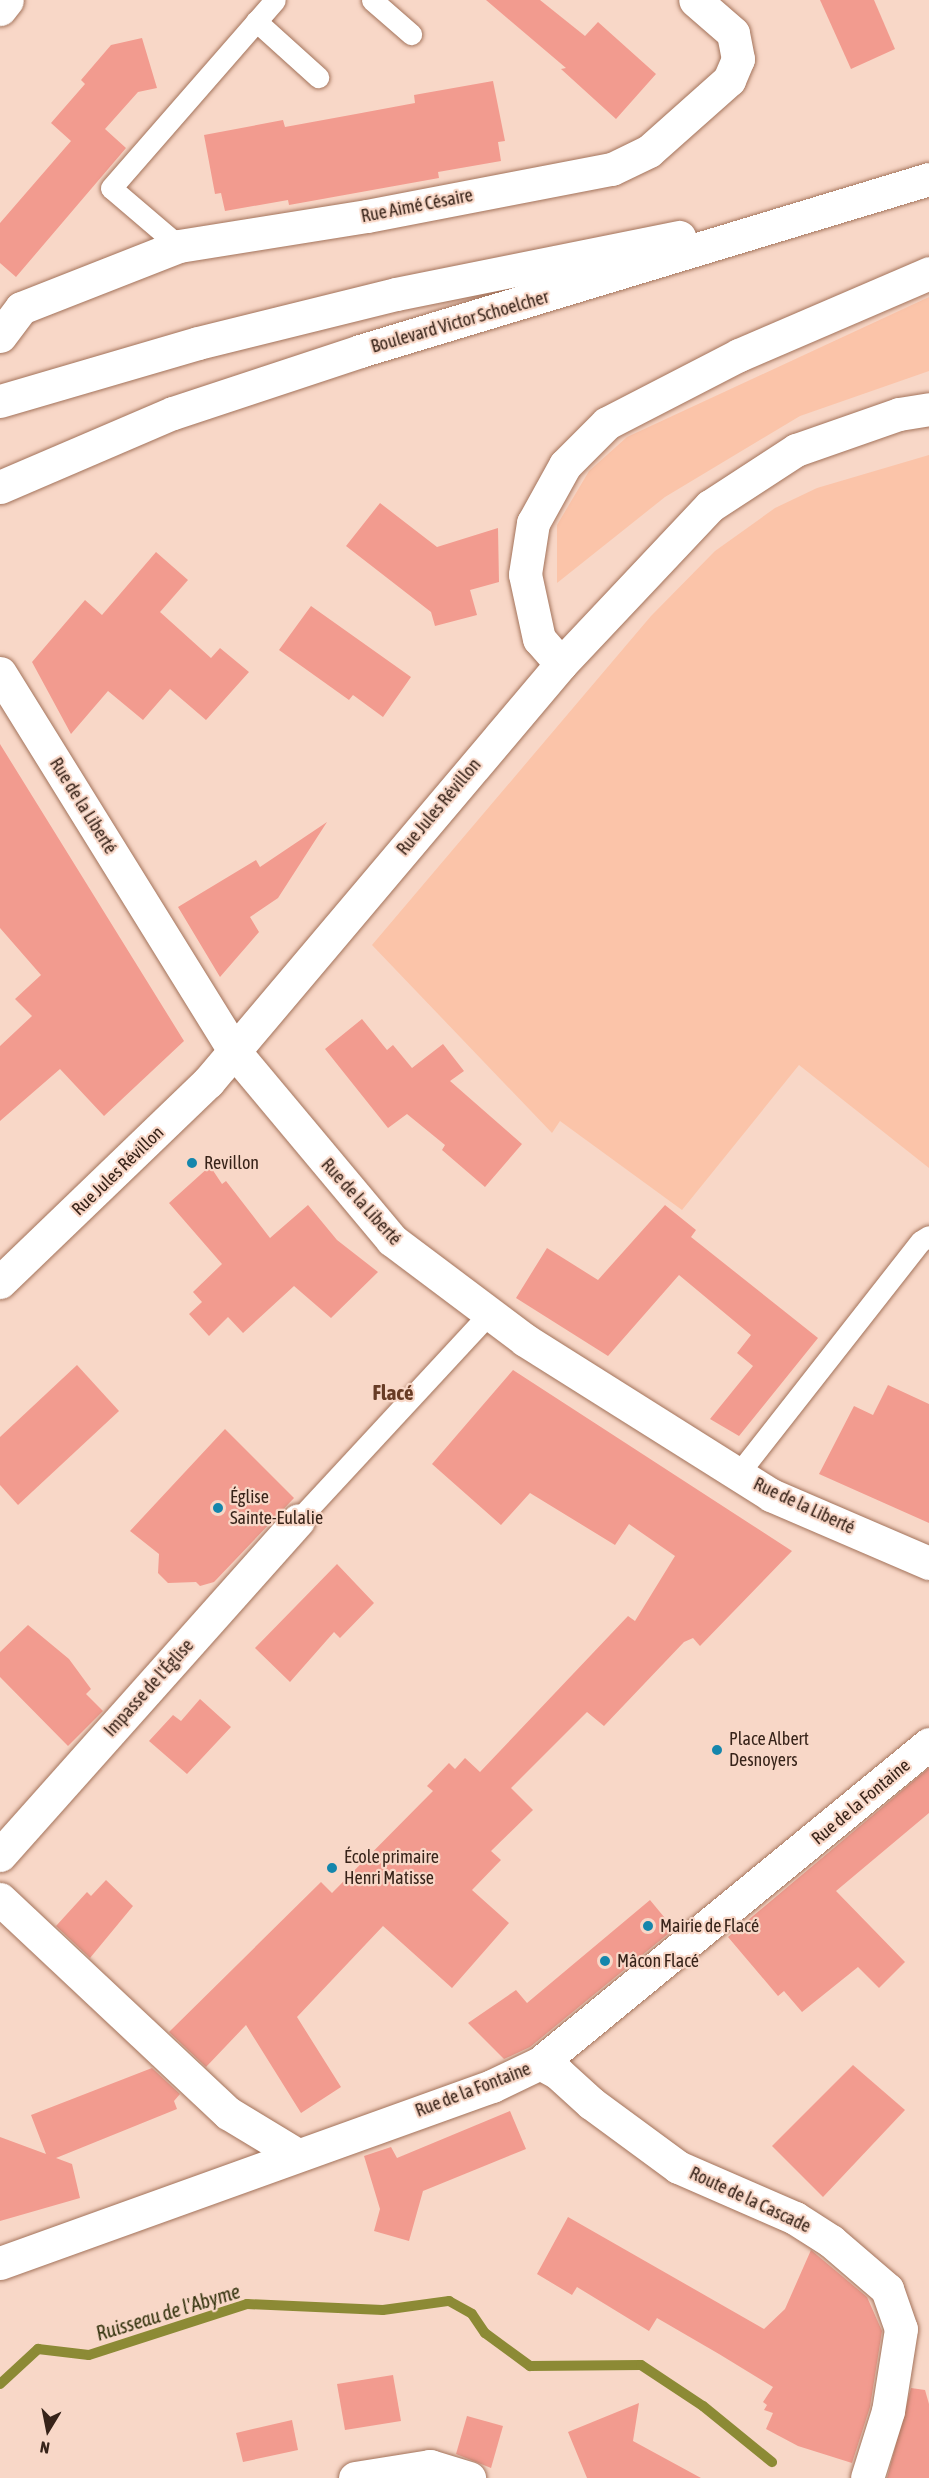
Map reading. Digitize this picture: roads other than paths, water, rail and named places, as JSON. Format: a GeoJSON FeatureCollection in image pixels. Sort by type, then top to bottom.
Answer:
{"type":"FeatureCollection","features":[{"type":"Feature","properties":{"kind":"street"},"geometry":{"type":"LineString","coordinates":[[0,9],[8,0]]}},
{"type":"Feature","properties":{"kind":"street","name":"Rue Aimé Césaire"},"geometry":{"type":"LineString","coordinates":[[0,336],[21,308],[179,246],[367,216],[612,169],[649,151],[729,80],[738,59],[733,33],[695,0]]}},
{"type":"Feature","properties":{"kind":"street","name":"Boulevard Victor Schoelcher"},"geometry":{"type":"LineString","coordinates":[[0,487],[184,409],[360,351],[863,201],[929,179]]}},
{"type":"Feature","properties":{"kind":"street"},"geometry":{"type":"LineString","coordinates":[[0,401],[198,343],[396,294],[863,201]]}},
{"type":"Feature","properties":{"kind":"street"},"geometry":{"type":"LineString","coordinates":[[561,664],[539,639],[525,574],[533,523],[565,465],[607,423],[740,355],[929,273]]}},
{"type":"Feature","properties":{"kind":"street","name":"Rue Jules Révillon"},"geometry":{"type":"LineString","coordinates":[[0,1282],[132,1158],[234,1051],[561,664],[710,506],[796,450],[899,414],[929,409]]}},
{"type":"Feature","properties":{"kind":"street","name":"Rue de la Liberté"},"geometry":{"type":"LineString","coordinates":[[0,673],[234,1051],[392,1240],[488,1315],[771,1494],[929,1563]]}},
{"type":"Feature","properties":{"kind":"street","name":"Impasse de l'Église"},"geometry":{"type":"LineString","coordinates":[[0,1855],[298,1520]]}},
{"type":"Feature","properties":{"kind":"street","name":"Rue de la Fontaine"},"geometry":{"type":"LineString","coordinates":[[0,2263],[296,2154],[492,2086],[540,2063],[929,1744]]}},
{"type":"Feature","properties":{"kind":"street"},"geometry":{"type":"LineString","coordinates":[[0,1899],[228,2113],[296,2154]]}},
{"type":"Feature","properties":{"kind":"street","name":"Route de la Cascade"},"geometry":{"type":"LineString","coordinates":[[540,2063],[558,2073],[591,2103],[678,2167],[795,2218],[831,2241],[887,2289],[901,2329],[888,2411],[867,2478]]}},
{"type":"Feature","properties":{"kind":"street"},"geometry":{"type":"LineString","coordinates":[[355,2478],[430,2466],[469,2478]]}},
{"type":"Feature","properties":{"kind":"lane"},"geometry":{"type":"LineString","coordinates":[[179,246],[111,188],[275,0]]}},
{"type":"Feature","properties":{"kind":"lane"},"geometry":{"type":"LineString","coordinates":[[372,0],[411,34]]}},
{"type":"Feature","properties":{"kind":"lane"},"geometry":{"type":"LineString","coordinates":[[256,21],[318,77]]}},
{"type":"Feature","properties":{"kind":"lane"},"geometry":{"type":"LineString","coordinates":[[738,1474],[921,1241],[929,1236]]}},
{"type":"Feature","properties":{"kind":"lane"},"geometry":{"type":"LineString","coordinates":[[298,1520],[488,1315]]}},
{"type":"Feature","properties":{"kind":"waterway","name":"Ruisseau de l'Abyme"},"geometry":{"type":"LineString","coordinates":[[0,2384],[38,2349],[89,2355],[247,2304],[383,2310],[449,2301],[472,2314],[485,2333],[530,2366],[641,2365],[703,2406],[772,2462]]}},
{"type":"Feature","properties":{"kind":"place","name":"Revillon"},"geometry":{"type":"Point","coordinates":[192,1163]}},
{"type":"Feature","properties":{"kind":"place","name":"Église Sainte-Eulalie"},"geometry":{"type":"Point","coordinates":[218,1508]}},
{"type":"Feature","properties":{"kind":"place","name":"Place Albert Desnoyers"},"geometry":{"type":"Point","coordinates":[717,1750]}},
{"type":"Feature","properties":{"kind":"place","name":"École primaire Henri Matisse"},"geometry":{"type":"Point","coordinates":[332,1868]}},
{"type":"Feature","properties":{"kind":"place","name":"Mairie de Flacé"},"geometry":{"type":"Point","coordinates":[648,1926]}},
{"type":"Feature","properties":{"kind":"place","name":"Mâcon Flacé"},"geometry":{"type":"Point","coordinates":[605,1961]}},
{"type":"Feature","properties":{"kind":"district","name":"Flacé"},"geometry":{"type":"Point","coordinates":[393,1392]}}]}
